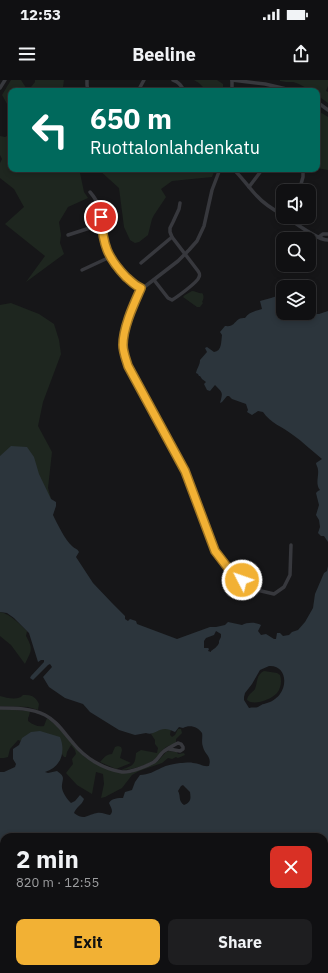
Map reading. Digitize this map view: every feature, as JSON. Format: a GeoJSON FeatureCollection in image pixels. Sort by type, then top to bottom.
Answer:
{"type":"FeatureCollection","features":[{"type":"Feature","properties":{"kind":"street"},"geometry":{"type":"LineString","coordinates":[[0,88],[5,80]]}},
{"type":"Feature","properties":{"kind":"street"},"geometry":{"type":"LineString","coordinates":[[174,80],[183,88]]}},
{"type":"Feature","properties":{"kind":"street"},"geometry":{"type":"LineString","coordinates":[[232,80],[265,84],[282,88]]}},
{"type":"Feature","properties":{"kind":"street"},"geometry":{"type":"LineString","coordinates":[[219,172],[214,182],[206,220],[197,241],[185,255],[154,280],[141,288],[128,320],[124,333],[123,346],[126,360],[135,379],[185,471],[215,551],[228,568],[257,590],[274,594],[284,587],[290,575],[291,545]]}},
{"type":"Feature","properties":{"kind":"street"},"geometry":{"type":"LineString","coordinates":[[236,172],[262,201],[276,210]]}},
{"type":"Feature","properties":{"kind":"street"},"geometry":{"type":"LineString","coordinates":[[249,187],[260,172]]}},
{"type":"Feature","properties":{"kind":"street"},"geometry":{"type":"LineString","coordinates":[[301,184],[303,172]]}},
{"type":"Feature","properties":{"kind":"street"},"geometry":{"type":"LineString","coordinates":[[90,192],[96,198],[98,204],[104,243],[110,257],[120,270],[132,282],[141,288]]}},
{"type":"Feature","properties":{"kind":"street"},"geometry":{"type":"LineString","coordinates":[[154,280],[171,300],[200,278],[200,274],[172,237],[170,232],[170,228],[180,203]]}},
{"type":"Feature","properties":{"kind":"street"},"geometry":{"type":"LineString","coordinates":[[297,224],[304,230],[328,240]]}},
{"type":"Feature","properties":{"kind":"street"},"geometry":{"type":"LineString","coordinates":[[68,235],[96,226],[102,226]]}},
{"type":"Feature","properties":{"kind":"street"},"geometry":{"type":"LineString","coordinates":[[318,237],[323,234],[328,234]]}},
{"type":"Feature","properties":{"kind":"street"},"geometry":{"type":"LineString","coordinates":[[141,262],[172,237]]}},
{"type":"Feature","properties":{"kind":"street"},"geometry":{"type":"LineString","coordinates":[[82,270],[110,257]]}},
{"type":"Feature","properties":{"kind":"street"},"geometry":{"type":"LineString","coordinates":[[0,708],[29,710],[39,712],[47,716],[59,726],[84,754],[98,764],[122,772],[131,771],[152,763],[156,761],[164,751],[169,749]]}},
{"type":"Feature","properties":{"kind":"shaded area"},"geometry":{"type":"Polygon","coordinates":[[[11,80],[21,80],[26,88],[8,88],[8,106],[2,95],[11,80]]]}},
{"type":"Feature","properties":{"kind":"shaded area"},"geometry":{"type":"Polygon","coordinates":[[[35,80],[64,80],[63,87],[30,88],[35,80]]]}},
{"type":"Feature","properties":{"kind":"shaded area"},"geometry":{"type":"Polygon","coordinates":[[[194,80],[217,80],[223,84],[223,88],[204,88],[194,80]]]}},
{"type":"Feature","properties":{"kind":"shaded area"},"geometry":{"type":"Polygon","coordinates":[[[328,80],[326,91],[328,92],[328,103],[320,97],[320,88],[307,88],[293,82],[280,81],[328,80]]]}},
{"type":"Feature","properties":{"kind":"shaded area"},"geometry":{"type":"Polygon","coordinates":[[[320,112],[328,117],[328,170],[320,169],[320,112]]]}},
{"type":"Feature","properties":{"kind":"shaded area"},"geometry":{"type":"Polygon","coordinates":[[[0,136],[5,137],[8,136],[8,172],[80,172],[84,192],[88,198],[68,207],[59,222],[61,235],[60,243],[64,254],[26,282],[45,256],[5,224],[24,207],[14,189],[0,178],[0,163],[2,159],[0,155],[0,136]]]}},
{"type":"Feature","properties":{"kind":"shaded area"},"geometry":{"type":"Polygon","coordinates":[[[101,172],[214,172],[212,177],[172,181],[161,189],[166,197],[152,219],[148,235],[139,242],[135,243],[130,240],[124,227],[119,188],[101,172]]]}},
{"type":"Feature","properties":{"kind":"shaded area"},"geometry":{"type":"Polygon","coordinates":[[[192,291],[203,294],[203,303],[200,307],[197,307],[183,297],[192,291]]]}},
{"type":"Feature","properties":{"kind":"shaded area"},"geometry":{"type":"Polygon","coordinates":[[[276,296],[276,320],[316,320],[316,314],[328,311],[328,542],[324,536],[321,536],[318,533],[320,527],[319,520],[316,515],[319,505],[316,493],[320,490],[317,483],[318,470],[316,463],[322,459],[297,438],[269,419],[263,412],[258,411],[252,415],[247,412],[248,410],[246,404],[232,399],[229,396],[227,396],[220,403],[222,393],[220,390],[215,385],[210,391],[207,390],[204,384],[206,382],[196,373],[200,360],[207,352],[205,348],[207,347],[214,352],[217,351],[220,348],[221,343],[222,335],[220,332],[225,326],[232,325],[239,319],[245,318],[250,313],[262,309],[260,301],[276,296]]]}},
{"type":"Feature","properties":{"kind":"shaded area"},"geometry":{"type":"Polygon","coordinates":[[[11,303],[39,314],[54,324],[59,340],[61,354],[43,402],[38,426],[52,452],[48,488],[51,499],[0,471],[0,305],[11,303]]]}},
{"type":"Feature","properties":{"kind":"shaded area"},"geometry":{"type":"Polygon","coordinates":[[[11,446],[27,447],[34,457],[39,474],[51,499],[56,502],[53,515],[61,531],[72,546],[79,552],[76,557],[93,583],[128,621],[130,619],[136,621],[137,624],[177,639],[210,627],[225,625],[228,622],[242,625],[254,623],[261,625],[258,631],[261,635],[266,634],[276,639],[277,633],[280,633],[283,636],[289,635],[298,630],[305,622],[313,608],[315,594],[328,566],[328,833],[0,833],[0,772],[4,772],[15,767],[16,764],[13,759],[13,749],[19,745],[22,738],[31,732],[40,731],[60,737],[62,743],[61,758],[55,767],[45,772],[48,773],[57,771],[63,777],[62,790],[71,803],[80,795],[84,799],[74,813],[81,817],[99,813],[110,815],[112,811],[109,803],[110,801],[117,798],[123,798],[125,792],[132,790],[140,775],[149,774],[166,766],[180,763],[195,763],[209,766],[210,760],[202,745],[202,733],[196,728],[191,726],[183,728],[179,727],[175,732],[161,729],[149,734],[146,733],[135,735],[119,730],[90,712],[83,704],[65,698],[49,687],[43,677],[52,667],[50,664],[33,680],[30,678],[44,662],[44,660],[38,662],[29,633],[14,618],[7,613],[0,612],[0,456],[11,446]],[[216,631],[214,635],[206,638],[204,641],[204,648],[208,648],[208,651],[211,652],[219,643],[221,637],[221,634],[216,631]],[[269,666],[260,670],[245,693],[244,700],[249,708],[257,707],[274,700],[282,690],[284,685],[284,676],[282,672],[279,668],[269,666]],[[183,785],[178,791],[181,802],[184,805],[190,800],[190,792],[183,785]]]}},
{"type":"Feature","properties":{"kind":"shaded area"},"geometry":{"type":"Polygon","coordinates":[[[0,612],[11,617],[27,631],[26,636],[31,650],[25,664],[11,645],[0,636],[0,612]]]}},
{"type":"Feature","properties":{"kind":"shaded area"},"geometry":{"type":"Polygon","coordinates":[[[264,671],[277,673],[280,675],[281,682],[279,689],[274,696],[266,700],[250,702],[247,700],[248,696],[255,689],[260,674],[264,671]]]}},
{"type":"Feature","properties":{"kind":"shaded area"},"geometry":{"type":"Polygon","coordinates":[[[23,695],[31,696],[36,699],[39,704],[38,710],[28,707],[0,706],[0,696],[18,698],[23,695]]]}},
{"type":"Feature","properties":{"kind":"shaded area"},"geometry":{"type":"Polygon","coordinates":[[[0,709],[30,711],[28,721],[38,726],[44,726],[47,718],[57,726],[86,758],[121,772],[131,773],[152,764],[158,761],[166,752],[169,751],[177,752],[178,754],[184,753],[185,755],[178,758],[168,758],[162,763],[139,771],[132,775],[122,788],[101,798],[104,784],[103,774],[96,772],[92,794],[77,785],[66,773],[73,764],[72,759],[76,754],[71,745],[66,757],[62,754],[60,761],[21,740],[18,740],[10,749],[8,757],[0,758],[0,709]]]}},
{"type":"Feature","properties":{"kind":"shaded area"},"geometry":{"type":"Polygon","coordinates":[[[165,728],[171,729],[170,735],[172,737],[178,729],[181,729],[182,733],[176,739],[176,743],[166,747],[154,760],[147,764],[121,770],[134,763],[136,753],[141,750],[157,753],[158,748],[151,734],[165,728]]]}},
{"type":"Feature","properties":{"kind":"shaded area"},"geometry":{"type":"Polygon","coordinates":[[[115,747],[121,747],[122,750],[120,758],[131,763],[116,769],[100,762],[107,755],[112,754],[115,747]]]}},
{"type":"Feature","properties":{"kind":"route"},"geometry":{"type":"LineString","coordinates":[[101,217],[104,243],[110,257],[132,282],[141,288],[128,320],[123,339],[124,354],[128,366],[185,471],[215,551],[228,568],[242,580]]}}]}
